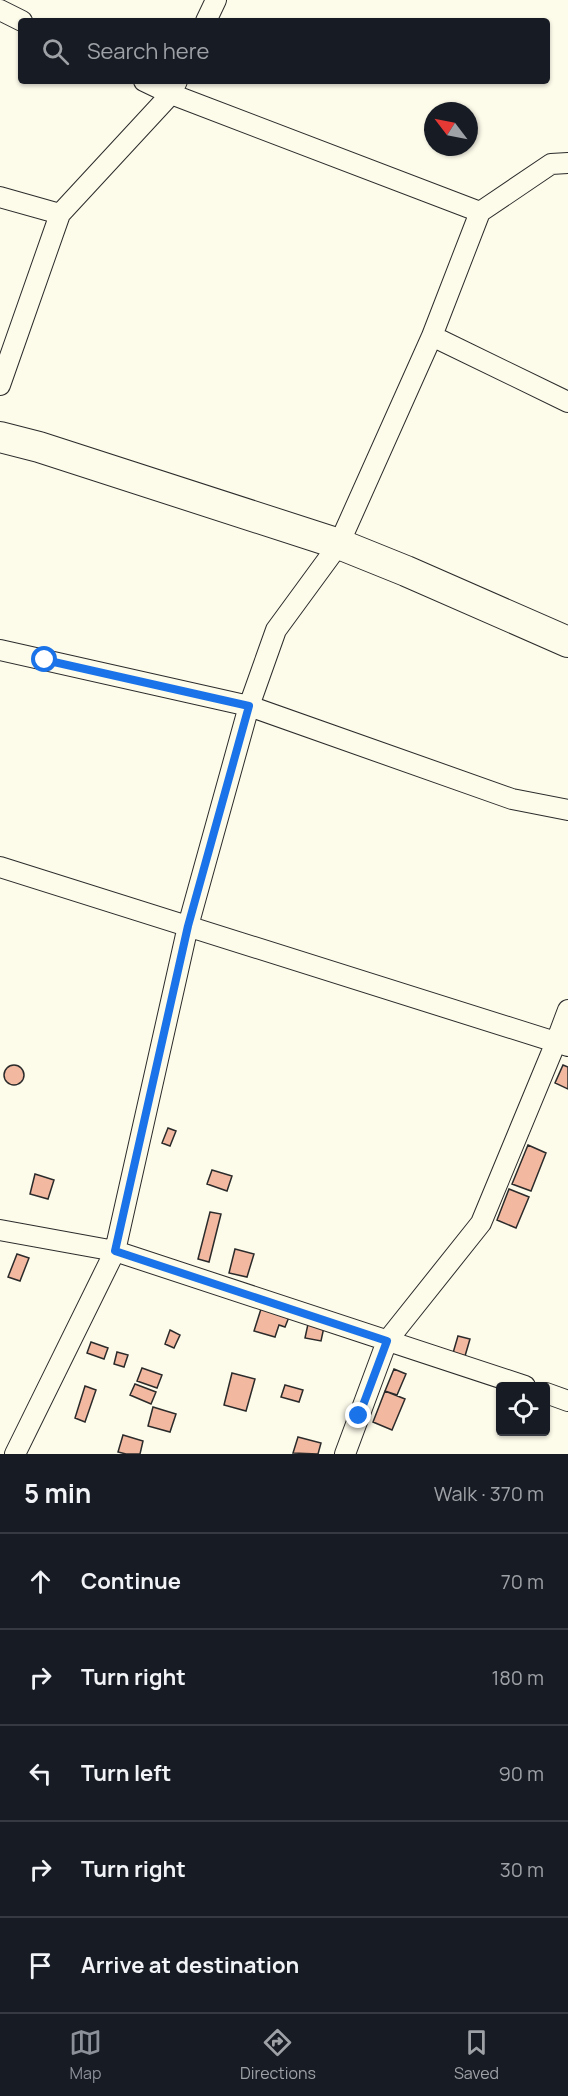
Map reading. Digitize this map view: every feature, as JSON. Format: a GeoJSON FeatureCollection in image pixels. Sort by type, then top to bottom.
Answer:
{"type":"FeatureCollection","features":[{"type":"Feature","properties":{"kind":"main road"},"geometry":{"type":"LineString","coordinates":[[0,437],[39,447],[339,544],[568,642]]}},
{"type":"Feature","properties":{"kind":"street"},"geometry":{"type":"LineString","coordinates":[[207,18],[216,0]]}},
{"type":"Feature","properties":{"kind":"street"},"geometry":{"type":"LineString","coordinates":[[0,10],[18,19]]}},
{"type":"Feature","properties":{"kind":"street"},"geometry":{"type":"LineString","coordinates":[[157,84],[174,88],[480,212]]}},
{"type":"Feature","properties":{"kind":"street"},"geometry":{"type":"LineString","coordinates":[[0,385],[60,214],[174,88]]}},
{"type":"Feature","properties":{"kind":"street"},"geometry":{"type":"LineString","coordinates":[[15,1454],[115,1251],[188,926],[249,706],[276,630],[339,544],[432,336],[480,212],[550,164],[568,163]]}},
{"type":"Feature","properties":{"kind":"street"},"geometry":{"type":"LineString","coordinates":[[0,197],[60,214]]}},
{"type":"Feature","properties":{"kind":"street"},"geometry":{"type":"LineString","coordinates":[[432,336],[568,402]]}},
{"type":"Feature","properties":{"kind":"street"},"geometry":{"type":"LineString","coordinates":[[0,650],[249,706],[512,799],[568,810]]}},
{"type":"Feature","properties":{"kind":"street"},"geometry":{"type":"LineString","coordinates":[[0,867],[562,1044]]}},
{"type":"Feature","properties":{"kind":"street"},"geometry":{"type":"LineString","coordinates":[[345,1454],[387,1341],[481,1223],[562,1044],[568,1010]]}},
{"type":"Feature","properties":{"kind":"street"},"geometry":{"type":"LineString","coordinates":[[0,1230],[115,1251],[513,1382]]}},
{"type":"Feature","properties":{"kind":"street"},"geometry":{"type":"LineString","coordinates":[[550,1394],[568,1401]]}},
{"type":"Feature","properties":{"kind":"building"},"geometry":{"type":"Polygon","coordinates":[[[14,1065],[21,1068],[24,1075],[21,1082],[14,1085],[7,1082],[4,1075],[7,1068],[14,1065]]]}},
{"type":"Feature","properties":{"kind":"building"},"geometry":{"type":"Polygon","coordinates":[[[563,1065],[568,1067],[568,1089],[555,1083],[563,1065]]]}},
{"type":"Feature","properties":{"kind":"building"},"geometry":{"type":"Polygon","coordinates":[[[168,1128],[176,1131],[170,1146],[162,1143],[168,1128]]]}},
{"type":"Feature","properties":{"kind":"building"},"geometry":{"type":"Polygon","coordinates":[[[528,1145],[546,1153],[531,1191],[512,1184],[528,1145]]]}},
{"type":"Feature","properties":{"kind":"building"},"geometry":{"type":"Polygon","coordinates":[[[212,1170],[232,1176],[227,1191],[207,1184],[212,1170]]]}},
{"type":"Feature","properties":{"kind":"building"},"geometry":{"type":"Polygon","coordinates":[[[35,1174],[54,1180],[48,1199],[30,1194],[35,1174]]]}},
{"type":"Feature","properties":{"kind":"building"},"geometry":{"type":"Polygon","coordinates":[[[509,1189],[529,1197],[516,1228],[497,1220],[509,1189]]]}},
{"type":"Feature","properties":{"kind":"building"},"geometry":{"type":"Polygon","coordinates":[[[210,1212],[221,1214],[209,1262],[198,1259],[210,1212]]]}},
{"type":"Feature","properties":{"kind":"building"},"geometry":{"type":"Polygon","coordinates":[[[235,1249],[254,1254],[247,1277],[229,1273],[235,1249]]]}},
{"type":"Feature","properties":{"kind":"building"},"geometry":{"type":"Polygon","coordinates":[[[17,1254],[29,1258],[20,1281],[8,1277],[17,1254]]]}},
{"type":"Feature","properties":{"kind":"building"},"geometry":{"type":"Polygon","coordinates":[[[261,1309],[289,1317],[285,1327],[279,1325],[275,1337],[254,1331],[261,1309]]]}},
{"type":"Feature","properties":{"kind":"building"},"geometry":{"type":"Polygon","coordinates":[[[308,1324],[324,1327],[321,1341],[305,1338],[308,1324]]]}},
{"type":"Feature","properties":{"kind":"building"},"geometry":{"type":"Polygon","coordinates":[[[170,1330],[180,1335],[174,1348],[165,1344],[170,1330]]]}},
{"type":"Feature","properties":{"kind":"building"},"geometry":{"type":"Polygon","coordinates":[[[458,1336],[470,1339],[465,1356],[453,1353],[458,1336]]]}},
{"type":"Feature","properties":{"kind":"building"},"geometry":{"type":"Polygon","coordinates":[[[91,1342],[108,1348],[104,1359],[87,1353],[91,1342]]]}},
{"type":"Feature","properties":{"kind":"building"},"geometry":{"type":"Polygon","coordinates":[[[117,1352],[128,1355],[124,1367],[114,1364],[117,1352]]]}},
{"type":"Feature","properties":{"kind":"building"},"geometry":{"type":"Polygon","coordinates":[[[142,1368],[162,1375],[157,1388],[137,1381],[142,1368]]]}},
{"type":"Feature","properties":{"kind":"building"},"geometry":{"type":"Polygon","coordinates":[[[394,1369],[406,1374],[397,1395],[385,1391],[394,1369]]]}},
{"type":"Feature","properties":{"kind":"building"},"geometry":{"type":"Polygon","coordinates":[[[232,1373],[255,1379],[246,1411],[224,1405],[232,1373]]]}},
{"type":"Feature","properties":{"kind":"building"},"geometry":{"type":"Polygon","coordinates":[[[135,1384],[156,1392],[151,1404],[130,1395],[135,1384]]]}},
{"type":"Feature","properties":{"kind":"building"},"geometry":{"type":"Polygon","coordinates":[[[285,1385],[303,1390],[299,1402],[281,1397],[285,1385]]]}},
{"type":"Feature","properties":{"kind":"building"},"geometry":{"type":"Polygon","coordinates":[[[85,1386],[96,1390],[85,1422],[75,1418],[85,1386]]]}},
{"type":"Feature","properties":{"kind":"building"},"geometry":{"type":"Polygon","coordinates":[[[385,1391],[405,1399],[392,1430],[373,1422],[385,1391]]]}},
{"type":"Feature","properties":{"kind":"building"},"geometry":{"type":"Polygon","coordinates":[[[153,1407],[176,1414],[170,1432],[148,1426],[153,1407]]]}},
{"type":"Feature","properties":{"kind":"building"},"geometry":{"type":"Polygon","coordinates":[[[123,1435],[143,1441],[140,1454],[118,1452],[123,1435]]]}},
{"type":"Feature","properties":{"kind":"building"},"geometry":{"type":"Polygon","coordinates":[[[298,1437],[321,1443],[318,1454],[293,1453],[298,1437]]]}},
{"type":"Feature","properties":{"kind":"route"},"geometry":{"type":"LineString","coordinates":[[45,660],[249,706],[188,926],[115,1251],[387,1341],[359,1416]]}}]}
